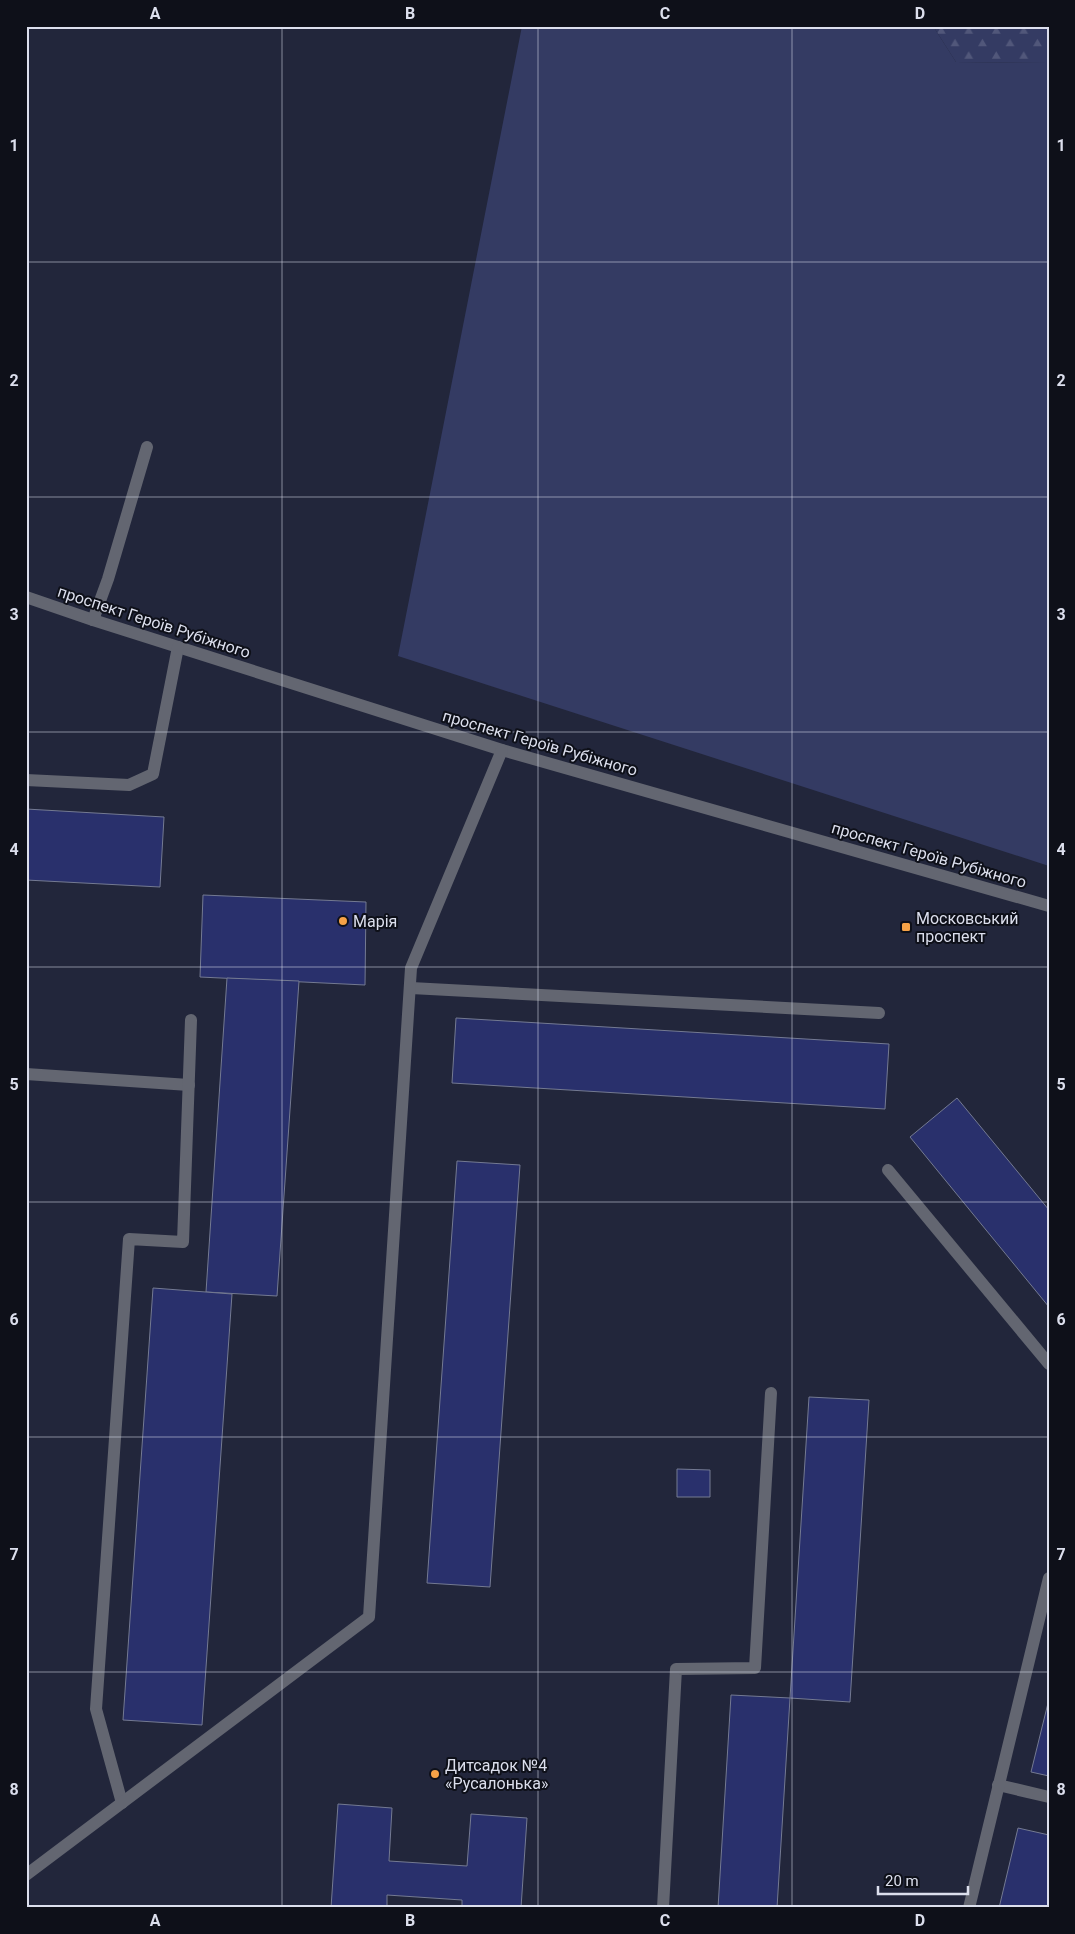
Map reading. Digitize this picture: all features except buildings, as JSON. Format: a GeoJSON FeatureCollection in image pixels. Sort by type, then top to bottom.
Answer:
{"type":"FeatureCollection","features":[{"type":"Feature","properties":{"kind":"street"},"geometry":{"type":"LineString","coordinates":[[93,620],[108,579],[147,448]]}},
{"type":"Feature","properties":{"kind":"street","name":"проспект Героїв Рубіжного"},"geometry":{"type":"LineString","coordinates":[[26,597],[502,750],[1049,906]]}},
{"type":"Feature","properties":{"kind":"street"},"geometry":{"type":"LineString","coordinates":[[26,780],[129,785],[153,774],[178,647]]}},
{"type":"Feature","properties":{"kind":"street"},"geometry":{"type":"LineString","coordinates":[[26,1876],[369,1617],[411,968],[502,750]]}},
{"type":"Feature","properties":{"kind":"street"},"geometry":{"type":"LineString","coordinates":[[411,988],[878,1012]]}},
{"type":"Feature","properties":{"kind":"street"},"geometry":{"type":"LineString","coordinates":[[122,1804],[96,1709],[129,1239],[183,1242],[191,1020]]}},
{"type":"Feature","properties":{"kind":"street"},"geometry":{"type":"LineString","coordinates":[[26,1074],[188,1085]]}},
{"type":"Feature","properties":{"kind":"street"},"geometry":{"type":"LineString","coordinates":[[888,1170],[1049,1364]]}},
{"type":"Feature","properties":{"kind":"street"},"geometry":{"type":"LineString","coordinates":[[663,1908],[676,1669],[755,1668],[771,1393]]}},
{"type":"Feature","properties":{"kind":"street"},"geometry":{"type":"LineString","coordinates":[[969,1908],[1049,1578]]}},
{"type":"Feature","properties":{"kind":"street"},"geometry":{"type":"LineString","coordinates":[[998,1785],[1049,1797]]}},
{"type":"Feature","properties":{"kind":"green space"},"geometry":{"type":"Polygon","coordinates":[[[522,26],[933,26],[956,62],[1049,63],[1049,866],[398,656],[522,26]]]}},
{"type":"Feature","properties":{"kind":"green space"},"geometry":{"type":"Polygon","coordinates":[[[933,26],[1049,26],[1049,63],[956,62],[933,26]]]}},
{"type":"Feature","properties":{"kind":"place","name":"Марія"},"geometry":{"type":"Point","coordinates":[343,921]}},
{"type":"Feature","properties":{"kind":"place","name":"Московський проспект"},"geometry":{"type":"Point","coordinates":[906,927]}},
{"type":"Feature","properties":{"kind":"place","name":"Дитсадок №4 «Русалонька»"},"geometry":{"type":"Point","coordinates":[435,1774]}}]}
